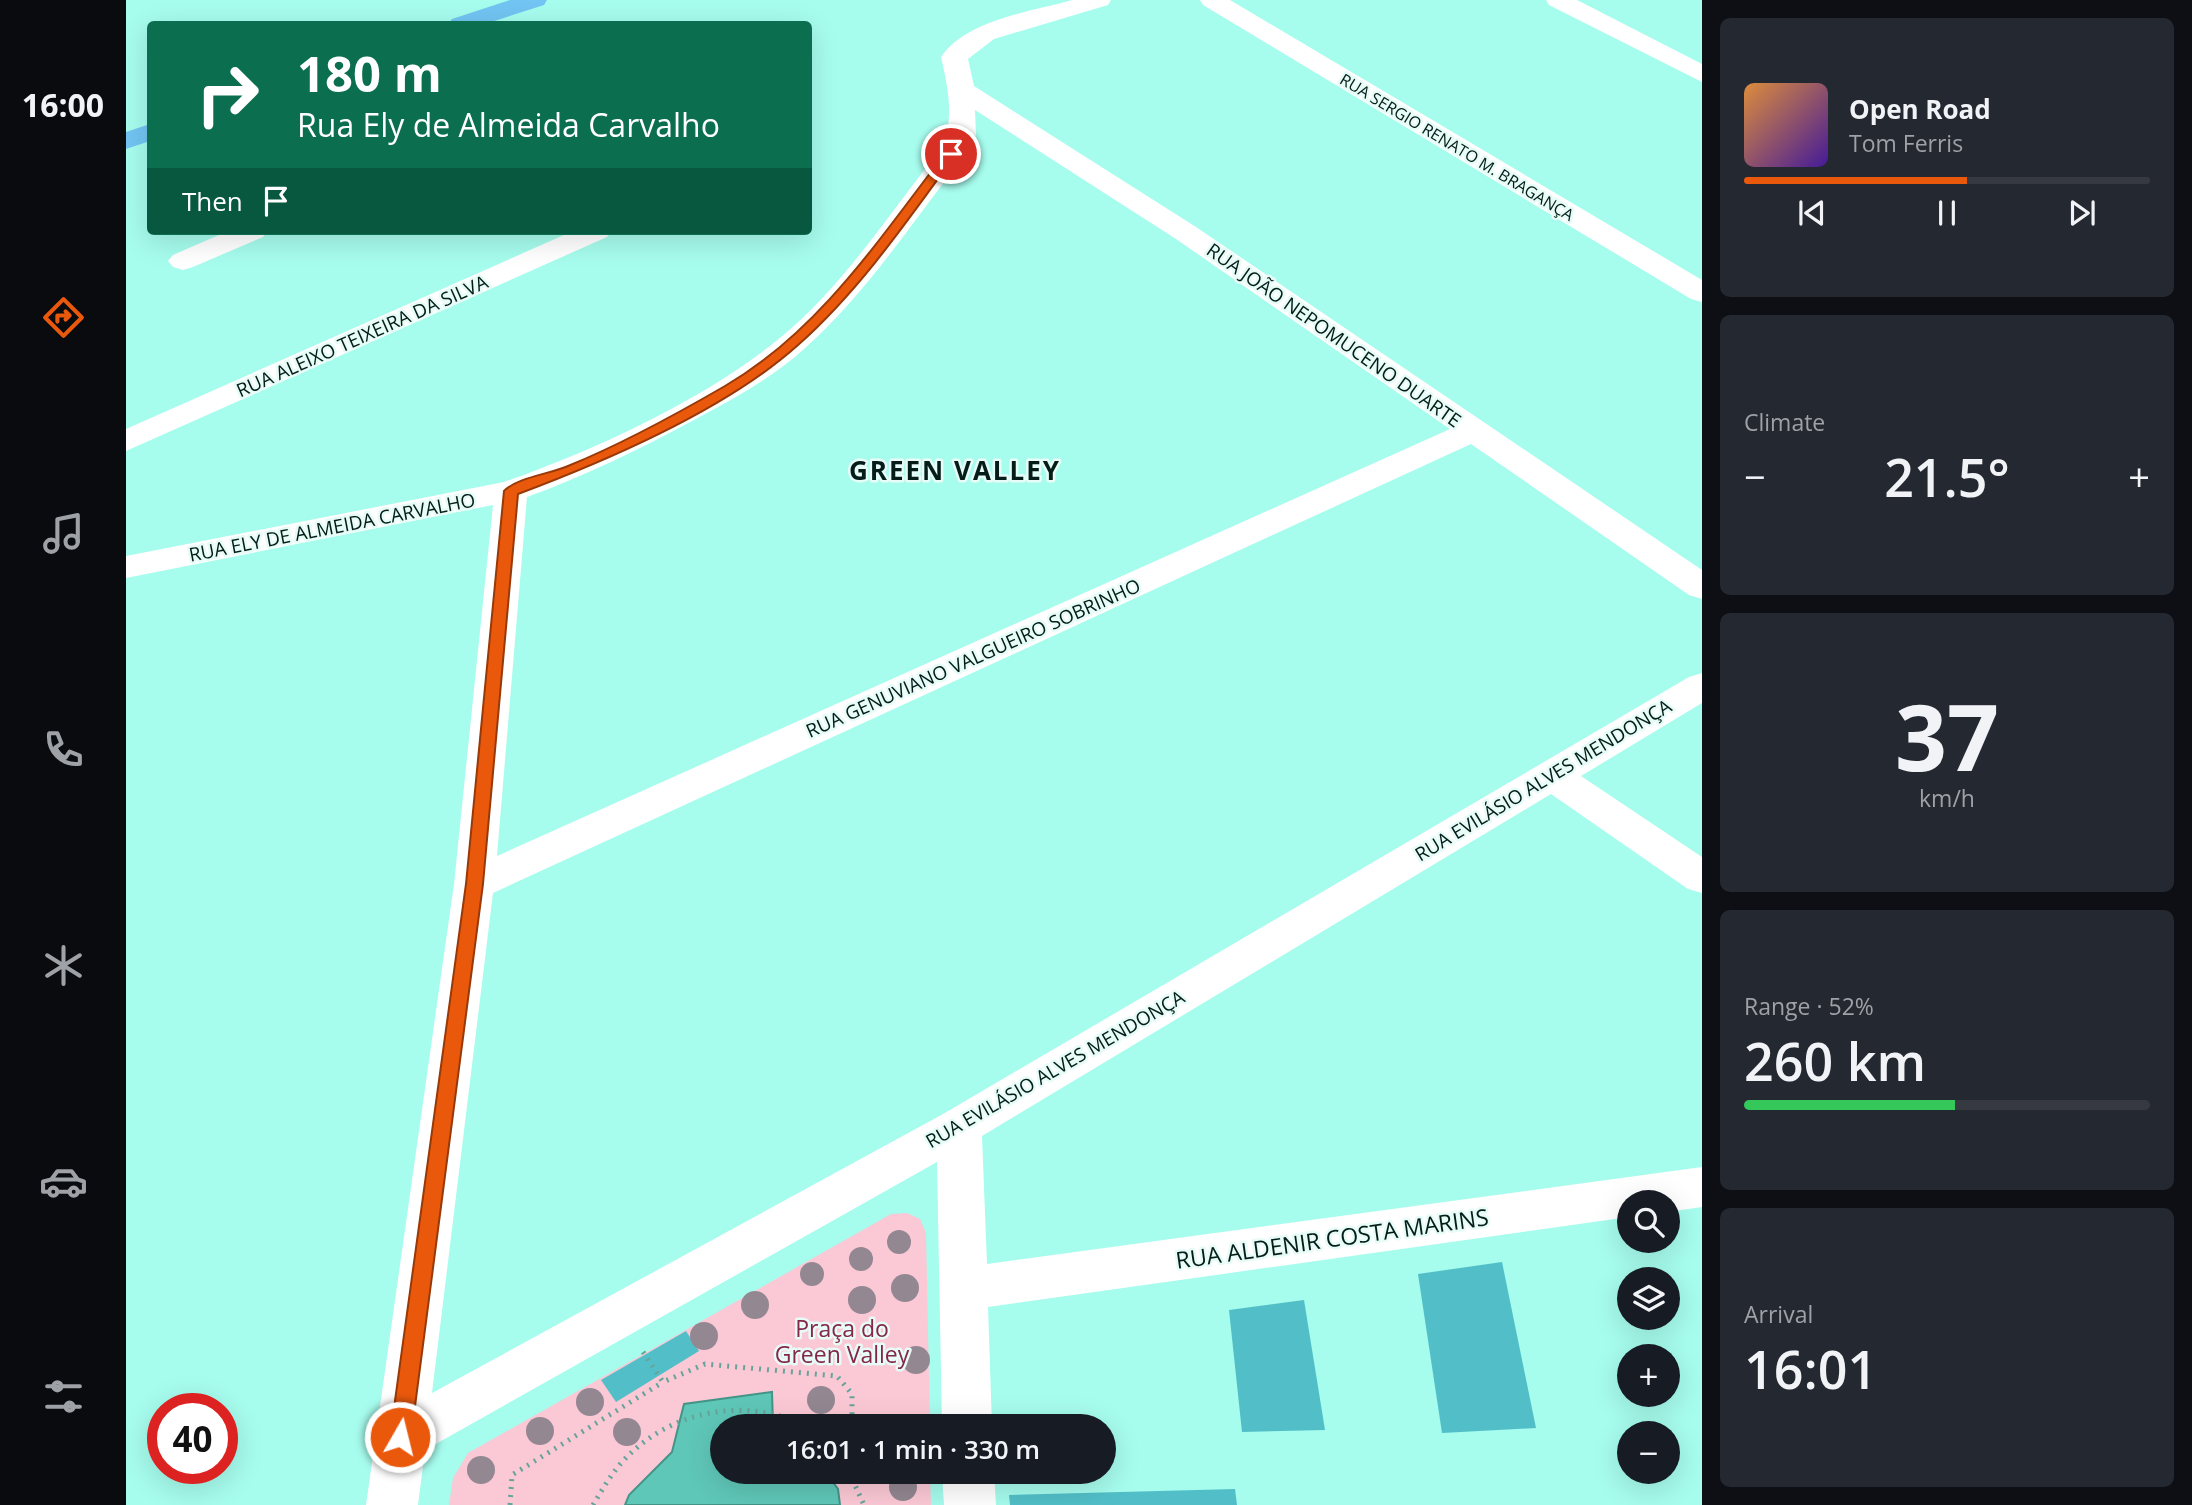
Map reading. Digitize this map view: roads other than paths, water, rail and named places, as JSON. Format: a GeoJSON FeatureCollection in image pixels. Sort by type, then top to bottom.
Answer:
{"type":"FeatureCollection","features":[{"type":"Feature","properties":{"kind":"main road"},"geometry":{"type":"LineString","coordinates":[[470,21],[535,0]]}},
{"type":"Feature","properties":{"kind":"main road"},"geometry":{"type":"LineString","coordinates":[[126,141],[147,133]]}},
{"type":"Feature","properties":{"kind":"street","name":"RUA ELY DE ALMEIDA CARVALHO"},"geometry":{"type":"LineString","coordinates":[[126,567],[511,491],[573,469],[732,387],[792,344],[837,300],[951,154],[962,135],[962,90],[954,57],[985,34],[1099,0]]}},
{"type":"Feature","properties":{"kind":"street","name":"RUA SERGIO RENATO M. BRAGANÇA"},"geometry":{"type":"LineString","coordinates":[[1212,0],[1702,293]]}},
{"type":"Feature","properties":{"kind":"street"},"geometry":{"type":"LineString","coordinates":[[1558,0],[1702,74]]}},
{"type":"Feature","properties":{"kind":"street","name":"RUA JOÃO NEPOMUCENO DUARTE"},"geometry":{"type":"LineString","coordinates":[[962,90],[1186,233],[1702,587]]}},
{"type":"Feature","properties":{"kind":"street"},"geometry":{"type":"LineString","coordinates":[[183,261],[244,235]]}},
{"type":"Feature","properties":{"kind":"street","name":"RUA ALEIXO TEIXEIRA DA SILVA"},"geometry":{"type":"LineString","coordinates":[[126,441],[588,235]]}},
{"type":"Feature","properties":{"kind":"street","name":"RUA GENUVIANO VALGUEIRO SOBRINHO"},"geometry":{"type":"LineString","coordinates":[[474,884],[1473,431]]}},
{"type":"Feature","properties":{"kind":"street"},"geometry":{"type":"LineString","coordinates":[[392,1505],[474,884],[511,491]]}},
{"type":"Feature","properties":{"kind":"street","name":"RUA EVILÁSIO ALVES MENDONÇA"},"geometry":{"type":"LineString","coordinates":[[400,1437],[959,1127],[1702,686]]}},
{"type":"Feature","properties":{"kind":"street"},"geometry":{"type":"LineString","coordinates":[[1552,775],[1702,878]]}},
{"type":"Feature","properties":{"kind":"street"},"geometry":{"type":"LineString","coordinates":[[959,1127],[967,1414]]}},
{"type":"Feature","properties":{"kind":"street","name":"RUA ALDENIR COSTA MARINS"},"geometry":{"type":"LineString","coordinates":[[962,1289],[1702,1187]]}},
{"type":"Feature","properties":{"kind":"street"},"geometry":{"type":"LineString","coordinates":[[969,1484],[970,1505]]}},
{"type":"Feature","properties":{"kind":"water"},"geometry":{"type":"Polygon","coordinates":[[[772,1392],[773,1414],[710,1414],[710,1484],[834,1484],[838,1489],[840,1505],[625,1505],[629,1495],[672,1452],[684,1404],[772,1392]]]}},
{"type":"Feature","properties":{"kind":"district","name":"GREEN VALLEY"},"geometry":{"type":"Point","coordinates":[955,470]}},
{"type":"Feature","properties":{"kind":"park label","name":"Praça do Green Valley"},"geometry":{"type":"Point","coordinates":[842,1341]}}]}
